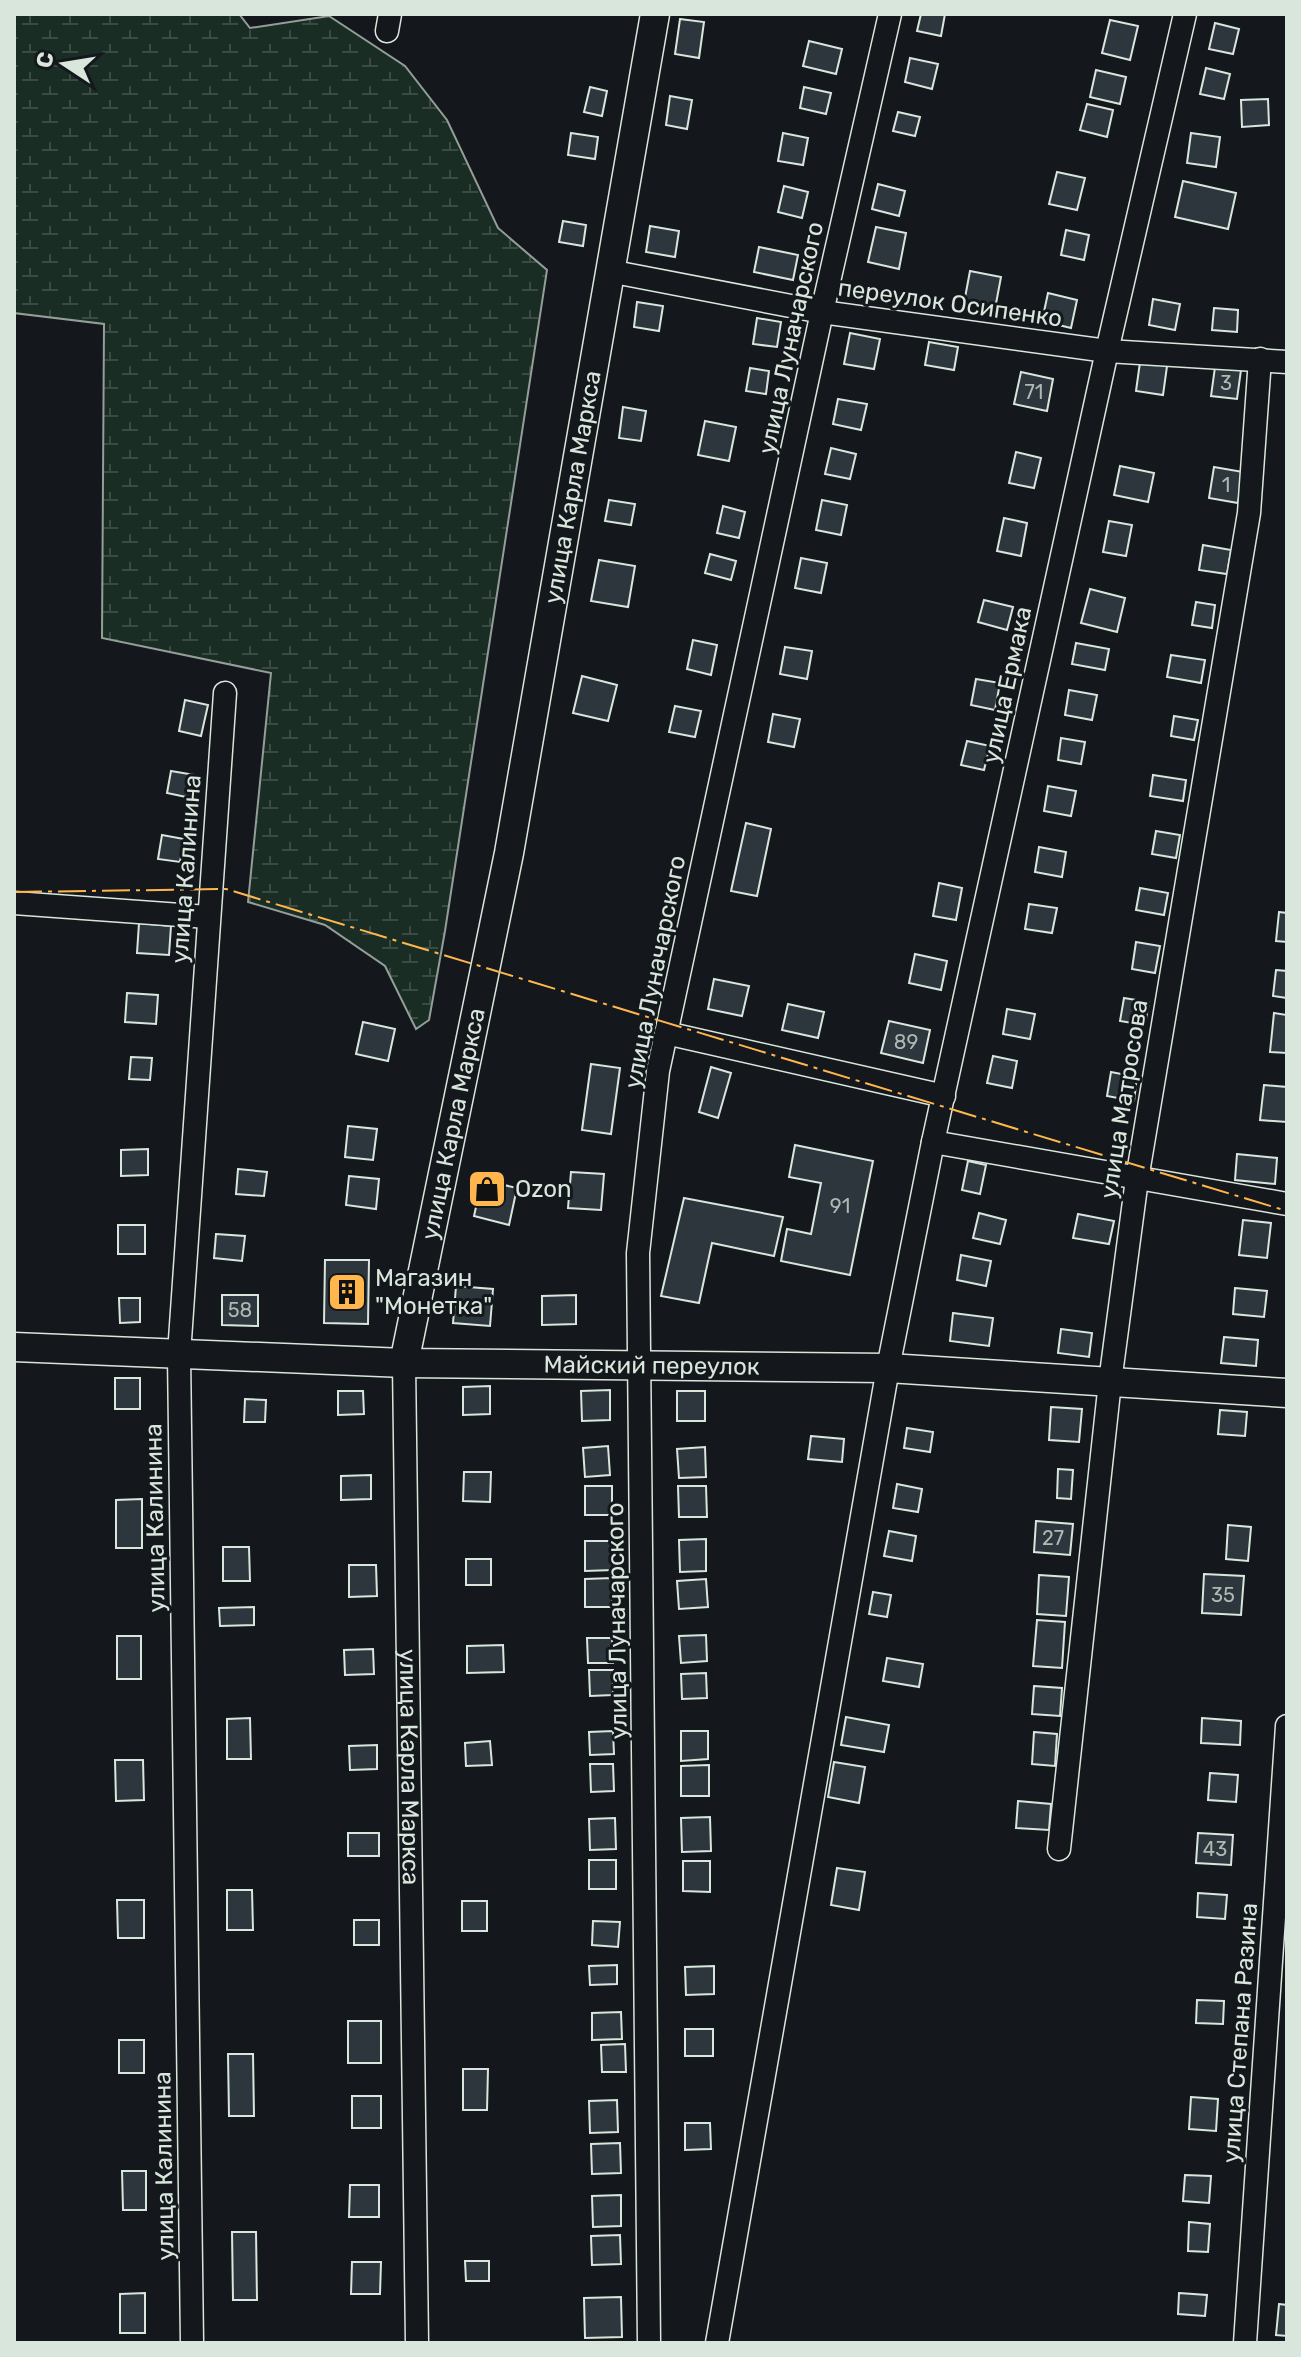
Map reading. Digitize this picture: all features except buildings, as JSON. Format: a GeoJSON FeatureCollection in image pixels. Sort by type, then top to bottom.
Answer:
{"type":"FeatureCollection","features":[{"type":"Feature","properties":{"kind":"main road","name":"улица Карла Маркса"},"geometry":{"type":"LineString","coordinates":[[404,1363],[509,853],[655,14]]}},
{"type":"Feature","properties":{"kind":"main road","name":"Майский переулок"},"geometry":{"type":"LineString","coordinates":[[14,1347],[404,1363],[888,1368],[1287,1393]]}},
{"type":"Feature","properties":{"kind":"street","name":"улица Луначарского"},"geometry":{"type":"LineString","coordinates":[[649,2343],[638,1253],[658,1071],[822,312],[890,14]]}},
{"type":"Feature","properties":{"kind":"street","name":"улица Ермака"},"geometry":{"type":"LineString","coordinates":[[717,2343],[888,1368],[933,1142],[1107,351],[1185,14]]}},
{"type":"Feature","properties":{"kind":"street","name":"переулок Осипенко"},"geometry":{"type":"LineString","coordinates":[[609,271],[822,312],[1107,351],[1287,362]]}},
{"type":"Feature","properties":{"kind":"street","name":"улица Матросова"},"geometry":{"type":"LineString","coordinates":[[1059,1849],[1110,1382],[1137,1179],[1249,513],[1260,359]]}},
{"type":"Feature","properties":{"kind":"street","name":"улица Калинина"},"geometry":{"type":"LineString","coordinates":[[192,2343],[179,1354],[225,693]]}},
{"type":"Feature","properties":{"kind":"street"},"geometry":{"type":"LineString","coordinates":[[14,903],[208,917]]}},
{"type":"Feature","properties":{"kind":"street"},"geometry":{"type":"LineString","coordinates":[[666,1033],[944,1096]]}},
{"type":"Feature","properties":{"kind":"street"},"geometry":{"type":"LineString","coordinates":[[933,1142],[1287,1204]]}},
{"type":"Feature","properties":{"kind":"street","name":"улица Карла Маркса"},"geometry":{"type":"LineString","coordinates":[[404,1363],[417,2343]]}},
{"type":"Feature","properties":{"kind":"street","name":"улица Степана Разина"},"geometry":{"type":"LineString","coordinates":[[1245,2343],[1287,1726]]}},
{"type":"Feature","properties":{"kind":"green space"},"geometry":{"type":"Polygon","coordinates":[[[14,14],[239,14],[250,28],[329,16],[405,66],[447,120],[498,228],[547,270],[445,931],[429,1020],[416,1029],[385,966],[325,925],[248,902],[271,673],[102,638],[104,324],[14,313],[14,14]]]}},
{"type":"Feature","properties":{"kind":"power"},"geometry":{"type":"LineString","coordinates":[[14,892],[226,889],[1287,1211]]}},
{"type":"Feature","properties":{"kind":"place","name":"Ozon"},"geometry":{"type":"Point","coordinates":[487,1189]}},
{"type":"Feature","properties":{"kind":"place","name":"Магазин \"Монетка\""},"geometry":{"type":"Point","coordinates":[347,1292]}}]}
